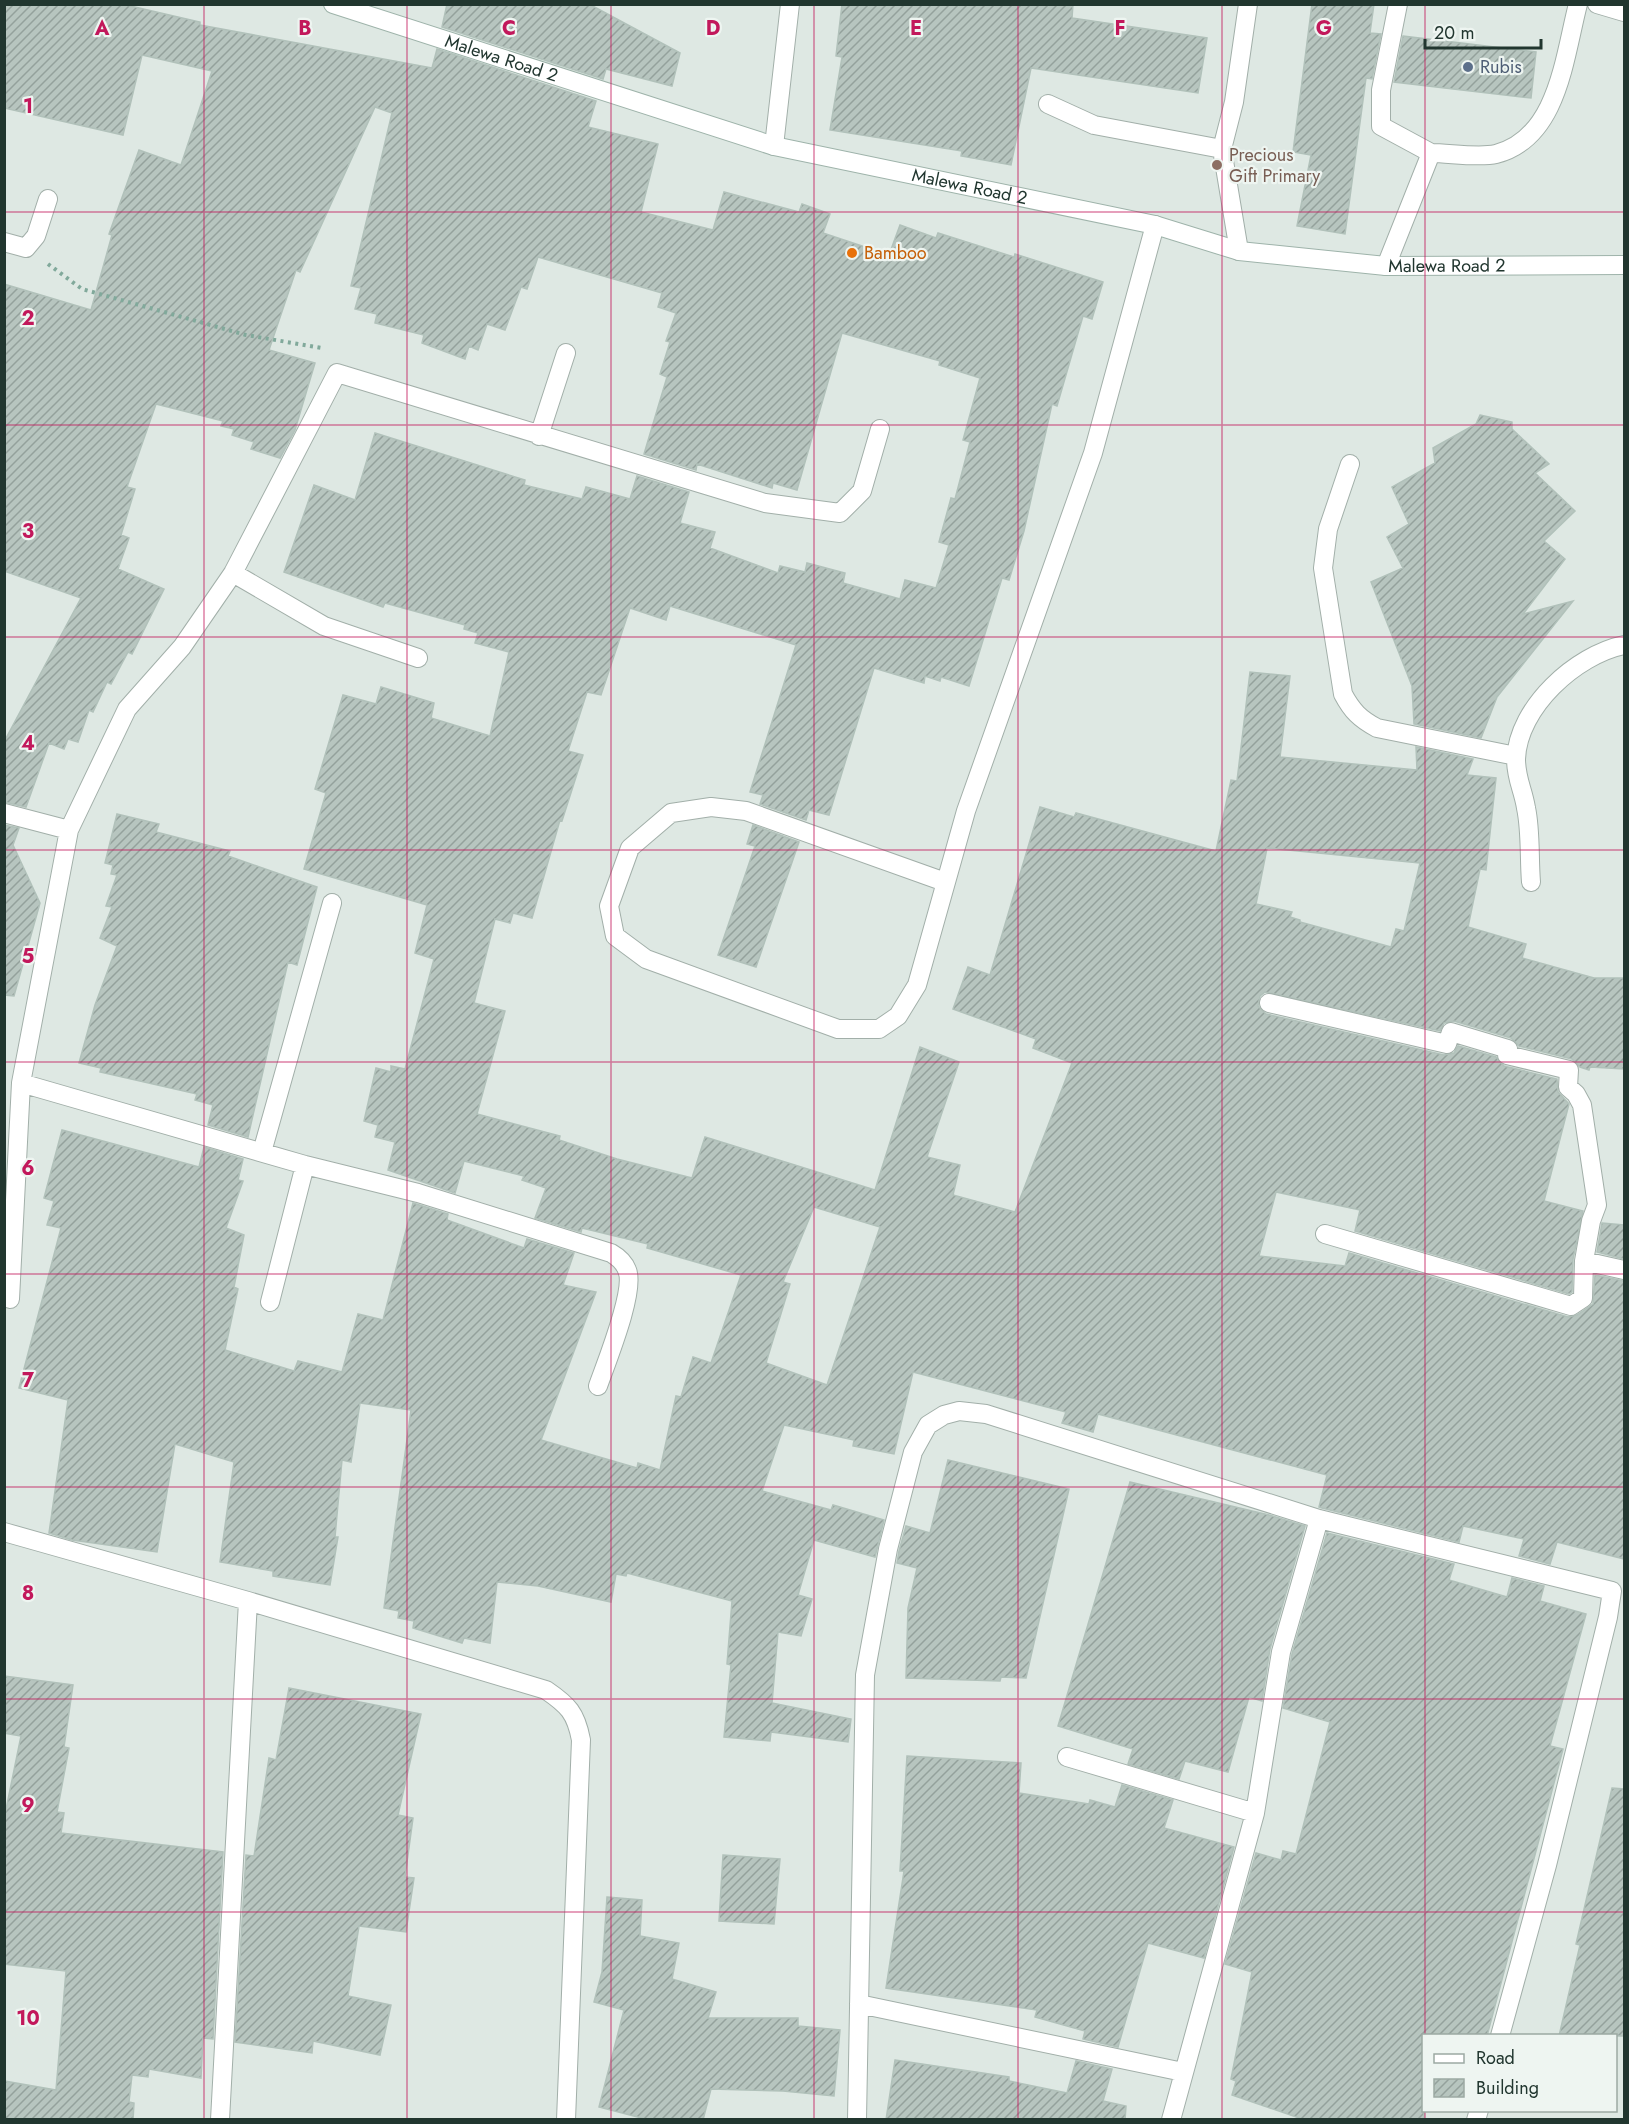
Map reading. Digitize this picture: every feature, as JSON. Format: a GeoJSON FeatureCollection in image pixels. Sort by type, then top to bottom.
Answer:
{"type":"FeatureCollection","features":[{"type":"Feature","properties":{"kind":"street","name":"Malewa Road 2"},"geometry":{"type":"LineString","coordinates":[[333,4],[774,146],[1155,225],[1239,251],[1386,266],[1624,265]]}},
{"type":"Feature","properties":{"kind":"street"},"geometry":{"type":"LineString","coordinates":[[774,146],[790,4]]}},
{"type":"Feature","properties":{"kind":"street"},"geometry":{"type":"LineString","coordinates":[[1239,251],[1222,148],[1234,102],[1248,4]]}},
{"type":"Feature","properties":{"kind":"street"},"geometry":{"type":"LineString","coordinates":[[1398,4],[1381,90],[1382,126],[1431,153],[1495,155],[1527,141],[1541,124],[1552,103],[1578,4]]}},
{"type":"Feature","properties":{"kind":"street"},"geometry":{"type":"LineString","coordinates":[[1597,4],[1624,12]]}},
{"type":"Feature","properties":{"kind":"street"},"geometry":{"type":"LineString","coordinates":[[1048,104],[1094,125],[1222,148]]}},
{"type":"Feature","properties":{"kind":"street"},"geometry":{"type":"LineString","coordinates":[[1386,266],[1431,153]]}},
{"type":"Feature","properties":{"kind":"street"},"geometry":{"type":"LineString","coordinates":[[4,242],[26,248],[36,236],[48,199]]}},
{"type":"Feature","properties":{"kind":"street"},"geometry":{"type":"LineString","coordinates":[[945,882],[746,811],[711,807],[672,813],[630,848],[609,906],[615,936],[646,959],[838,1029],[879,1029],[898,1016],[917,985],[966,811],[1093,453],[1155,225]]}},
{"type":"Feature","properties":{"kind":"street"},"geometry":{"type":"LineString","coordinates":[[539,436],[566,353]]}},
{"type":"Feature","properties":{"kind":"street"},"geometry":{"type":"LineString","coordinates":[[10,1299],[21,1083],[69,830],[127,710],[182,647],[233,573],[337,373],[765,504],[840,513],[862,491],[880,429]]}},
{"type":"Feature","properties":{"kind":"street"},"geometry":{"type":"LineString","coordinates":[[1350,464],[1328,530],[1323,568],[1343,694],[1351,709],[1361,720],[1377,728],[1516,756]]}},
{"type":"Feature","properties":{"kind":"street"},"geometry":{"type":"LineString","coordinates":[[233,573],[324,626],[418,658]]}},
{"type":"Feature","properties":{"kind":"street"},"geometry":{"type":"LineString","coordinates":[[1531,882],[1526,807],[1516,780],[1516,756],[1522,730],[1548,690],[1568,672],[1624,645]]}},
{"type":"Feature","properties":{"kind":"street"},"geometry":{"type":"LineString","coordinates":[[4,813],[69,830]]}},
{"type":"Feature","properties":{"kind":"street"},"geometry":{"type":"LineString","coordinates":[[262,1152],[332,903]]}},
{"type":"Feature","properties":{"kind":"street"},"geometry":{"type":"LineString","coordinates":[[1269,1003],[1447,1044],[1451,1032],[1508,1049],[1507,1055],[1569,1070],[1568,1087],[1576,1094],[1582,1105],[1597,1205],[1591,1221],[1584,1261],[1583,1298],[1571,1306],[1325,1234]]}},
{"type":"Feature","properties":{"kind":"street"},"geometry":{"type":"LineString","coordinates":[[21,1083],[305,1165],[418,1193],[560,1235],[611,1253],[620,1259],[628,1271],[628,1284],[621,1318],[598,1386]]}},
{"type":"Feature","properties":{"kind":"street"},"geometry":{"type":"LineString","coordinates":[[270,1302],[305,1165]]}},
{"type":"Feature","properties":{"kind":"street"},"geometry":{"type":"LineString","coordinates":[[1584,1261],[1624,1270]]}},
{"type":"Feature","properties":{"kind":"street"},"geometry":{"type":"LineString","coordinates":[[857,2120],[865,1675],[891,1538],[913,1452],[928,1425],[959,1411],[986,1414],[1319,1519],[1612,1590],[1608,1617],[1547,1865],[1501,2034]]}},
{"type":"Feature","properties":{"kind":"street"},"geometry":{"type":"LineString","coordinates":[[1171,2120],[1255,1814],[1281,1652],[1319,1519]]}},
{"type":"Feature","properties":{"kind":"street"},"geometry":{"type":"LineString","coordinates":[[4,1532],[248,1601],[546,1690],[566,1703],[577,1723],[581,1740],[566,2120]]}},
{"type":"Feature","properties":{"kind":"street"},"geometry":{"type":"LineString","coordinates":[[220,2120],[248,1601]]}},
{"type":"Feature","properties":{"kind":"street"},"geometry":{"type":"LineString","coordinates":[[1067,1757],[1255,1814]]}},
{"type":"Feature","properties":{"kind":"street"},"geometry":{"type":"LineString","coordinates":[[859,2004],[1183,2072]]}},
{"type":"Feature","properties":{"kind":"path"},"geometry":{"type":"LineString","coordinates":[[26,248],[82,289],[246,335],[326,348],[337,373]]}},
{"type":"Feature","properties":{"kind":"building"},"geometry":{"type":"Polygon","coordinates":[[[4,4],[122,4],[200,22],[200,25],[432,68],[437,49],[596,101],[588,127],[658,144],[641,212],[713,230],[724,192],[799,212],[802,204],[830,214],[823,233],[889,255],[900,225],[936,238],[938,233],[1014,257],[1015,254],[1103,282],[1092,319],[1083,316],[1057,406],[1052,404],[1024,531],[1009,580],[1002,578],[969,686],[941,677],[940,681],[925,676],[924,683],[874,668],[829,815],[809,810],[806,820],[760,804],[763,795],[750,792],[796,645],[670,606],[666,620],[630,608],[601,695],[587,692],[568,751],[583,755],[562,821],[560,820],[532,918],[513,913],[510,923],[495,919],[474,1003],[505,1011],[477,1114],[560,1136],[559,1140],[617,1159],[692,1178],[705,1137],[875,1190],[920,1047],[959,1062],[927,1157],[960,1165],[953,1195],[1015,1212],[1072,1063],[1033,1048],[1036,1039],[953,1009],[968,967],[990,975],[1040,807],[1074,817],[1076,813],[1216,851],[1231,780],[1237,781],[1250,672],[1290,676],[1280,757],[1417,770],[1416,747],[1473,759],[1467,775],[1496,778],[1486,870],[1480,869],[1468,927],[1526,944],[1522,958],[1594,978],[1624,978],[1624,1069],[1590,1067],[1589,1070],[1580,1067],[1572,1059],[1519,1046],[1511,1038],[1454,1021],[1444,1023],[1440,1031],[1265,992],[1260,996],[1258,1006],[1266,1014],[1444,1055],[1454,1053],[1458,1046],[1496,1057],[1504,1066],[1557,1079],[1558,1092],[1569,1104],[1544,1201],[1583,1211],[1573,1259],[1572,1292],[1569,1294],[1355,1231],[1360,1210],[1276,1192],[1259,1256],[1345,1266],[1349,1253],[1568,1317],[1577,1315],[1593,1304],[1595,1275],[1624,1281],[1624,1559],[1557,1542],[1550,1564],[1519,1556],[1524,1539],[1463,1526],[1459,1542],[1322,1508],[1319,1507],[1327,1475],[1098,1414],[1093,1432],[1062,1423],[1066,1412],[913,1372],[894,1454],[853,1446],[854,1440],[784,1425],[762,1491],[831,1510],[833,1505],[884,1520],[875,1557],[814,1540],[798,1595],[812,1599],[801,1636],[778,1632],[772,1703],[851,1719],[848,1742],[771,1732],[770,1741],[724,1737],[731,1665],[727,1664],[732,1601],[627,1573],[626,1576],[616,1574],[611,1602],[538,1586],[497,1582],[490,1643],[464,1638],[462,1643],[413,1628],[414,1621],[398,1618],[399,1611],[384,1608],[411,1410],[360,1403],[351,1462],[342,1460],[335,1537],[338,1537],[330,1585],[273,1576],[273,1571],[220,1562],[234,1462],[175,1444],[157,1552],[72,1540],[49,1533],[68,1400],[19,1388],[61,1228],[47,1225],[54,1201],[44,1198],[62,1130],[199,1167],[204,1147],[243,1159],[238,1180],[243,1181],[226,1228],[244,1235],[234,1287],[238,1289],[225,1350],[294,1371],[298,1361],[342,1372],[358,1314],[383,1320],[413,1203],[448,1214],[447,1220],[524,1248],[527,1239],[574,1253],[563,1285],[596,1292],[541,1440],[637,1468],[638,1463],[660,1470],[676,1396],[681,1397],[693,1357],[711,1363],[741,1275],[647,1248],[648,1244],[582,1228],[581,1232],[535,1218],[546,1188],[522,1180],[524,1176],[464,1161],[455,1193],[388,1170],[395,1142],[375,1137],[378,1125],[364,1121],[376,1068],[391,1072],[391,1066],[405,1069],[434,959],[415,953],[427,905],[304,869],[326,793],[315,789],[343,695],[376,704],[381,687],[434,703],[431,718],[490,736],[509,652],[475,643],[478,633],[464,629],[465,625],[385,603],[383,607],[284,572],[314,485],[355,500],[375,433],[525,480],[524,485],[582,499],[586,487],[630,499],[637,476],[689,492],[680,523],[715,532],[710,548],[778,573],[780,566],[805,572],[807,563],[845,573],[843,583],[900,599],[905,580],[936,588],[949,545],[939,542],[951,498],[955,499],[970,442],[963,440],[980,378],[939,365],[940,361],[842,333],[797,490],[773,483],[772,488],[697,464],[696,470],[644,454],[667,377],[660,374],[670,342],[666,341],[676,313],[658,307],[662,293],[538,257],[527,289],[521,287],[505,330],[487,324],[478,350],[469,346],[465,359],[422,343],[424,335],[375,323],[377,314],[355,309],[361,288],[351,286],[392,113],[375,107],[300,272],[296,270],[269,350],[315,363],[295,430],[280,458],[251,449],[254,442],[232,435],[234,429],[221,426],[223,421],[156,404],[127,487],[135,489],[121,535],[129,538],[118,569],[164,589],[132,654],[128,652],[111,684],[107,682],[93,712],[89,710],[78,742],[68,739],[64,749],[49,743],[26,807],[4,802],[4,742],[81,598],[4,571],[4,284],[91,310],[112,235],[109,234],[139,150],[181,165],[212,71],[142,55],[123,135],[4,108],[4,4]],[[1267,848],[1256,904],[1292,912],[1290,917],[1300,922],[1391,947],[1396,929],[1404,931],[1420,863],[1267,848]],[[814,1207],[783,1282],[790,1284],[766,1363],[827,1385],[880,1227],[814,1207]]]}},
{"type":"Feature","properties":{"kind":"building"},"geometry":{"type":"Polygon","coordinates":[[[447,4],[589,4],[680,53],[672,86],[606,69],[603,79],[442,27],[447,4]]]}},
{"type":"Feature","properties":{"kind":"building"},"geometry":{"type":"Polygon","coordinates":[[[842,4],[1073,4],[1072,18],[1207,38],[1198,93],[1031,68],[1011,165],[961,156],[962,151],[830,130],[842,57],[836,56],[842,4]]]}},
{"type":"Feature","properties":{"kind":"building"},"geometry":{"type":"Polygon","coordinates":[[[1312,4],[1374,4],[1370,33],[1381,34],[1372,79],[1366,78],[1345,234],[1297,226],[1311,155],[1293,152],[1312,4]]]}},
{"type":"Feature","properties":{"kind":"building"},"geometry":{"type":"Polygon","coordinates":[[[1403,36],[1536,52],[1531,98],[1394,82],[1403,36]]]}},
{"type":"Feature","properties":{"kind":"building"},"geometry":{"type":"Polygon","coordinates":[[[1480,415],[1512,422],[1512,429],[1549,464],[1535,473],[1575,511],[1544,541],[1565,559],[1523,614],[1573,601],[1497,697],[1481,738],[1414,724],[1412,686],[1371,582],[1403,568],[1387,537],[1409,524],[1392,487],[1435,463],[1433,448],[1476,424],[1480,415]]]}},
{"type":"Feature","properties":{"kind":"building"},"geometry":{"type":"Polygon","coordinates":[[[117,814],[159,824],[156,832],[230,851],[228,856],[317,887],[297,965],[288,962],[248,1137],[208,1125],[213,1105],[195,1100],[197,1094],[100,1072],[101,1068],[79,1063],[95,1005],[117,946],[100,938],[112,907],[106,906],[117,875],[111,874],[113,865],[105,863],[117,814]]]}},
{"type":"Feature","properties":{"kind":"building"},"geometry":{"type":"Polygon","coordinates":[[[4,825],[19,828],[13,845],[40,903],[14,996],[4,995],[4,825]]]}},
{"type":"Feature","properties":{"kind":"building"},"geometry":{"type":"Polygon","coordinates":[[[753,825],[799,842],[756,967],[718,955],[755,846],[747,844],[753,825]]]}},
{"type":"Feature","properties":{"kind":"building"},"geometry":{"type":"Polygon","coordinates":[[[1602,1223],[1624,1225],[1624,1259],[1597,1252],[1602,1223]]]}},
{"type":"Feature","properties":{"kind":"building"},"geometry":{"type":"Polygon","coordinates":[[[948,1460],[1069,1489],[1026,1678],[1001,1677],[1000,1681],[906,1678],[908,1608],[917,1568],[897,1563],[899,1551],[906,1526],[930,1533],[948,1460]]]}},
{"type":"Feature","properties":{"kind":"building"},"geometry":{"type":"Polygon","coordinates":[[[1130,1482],[1269,1515],[1305,1526],[1270,1649],[1262,1701],[1249,1697],[1228,1772],[1185,1761],[1179,1779],[1128,1764],[1133,1749],[1058,1726],[1130,1482]]]}},
{"type":"Feature","properties":{"kind":"building"},"geometry":{"type":"Polygon","coordinates":[[[1327,1533],[1454,1564],[1449,1580],[1507,1597],[1512,1578],[1544,1586],[1540,1601],[1586,1614],[1550,1746],[1563,1749],[1488,2034],[1422,2034],[1422,2112],[1424,2112],[1424,2120],[1305,2120],[1232,2095],[1236,2081],[1231,2079],[1252,1972],[1225,1964],[1256,1853],[1281,1860],[1283,1851],[1296,1854],[1330,1722],[1283,1708],[1292,1654],[1327,1533]]]}},
{"type":"Feature","properties":{"kind":"building"},"geometry":{"type":"Polygon","coordinates":[[[4,1676],[73,1685],[64,1747],[69,1748],[57,1812],[64,1813],[61,1833],[223,1852],[213,2039],[203,2038],[201,2078],[149,2069],[148,2077],[132,2075],[129,2102],[134,2103],[133,2120],[4,2120],[4,2081],[56,2090],[66,1971],[4,1964],[4,1819],[21,1736],[4,1733],[4,1676]]]}},
{"type":"Feature","properties":{"kind":"building"},"geometry":{"type":"Polygon","coordinates":[[[289,1688],[421,1714],[398,1815],[413,1818],[405,1877],[414,1878],[406,1932],[359,1926],[348,1996],[391,2005],[380,2055],[313,2041],[312,2053],[235,2042],[246,1855],[254,1856],[269,1758],[276,1760],[289,1688]]]}},
{"type":"Feature","properties":{"kind":"building"},"geometry":{"type":"Polygon","coordinates":[[[907,1756],[1021,1763],[1019,1793],[1089,1804],[1090,1800],[1115,1807],[1122,1785],[1173,1800],[1164,1828],[1234,1847],[1204,1958],[1148,1943],[1118,2047],[1083,2039],[1085,2031],[1035,2017],[1037,2010],[886,1988],[904,1871],[900,1871],[907,1756]]]}},
{"type":"Feature","properties":{"kind":"building"},"geometry":{"type":"Polygon","coordinates":[[[1612,1788],[1624,1789],[1624,2036],[1559,2034],[1580,1945],[1576,1944],[1612,1788]]]}},
{"type":"Feature","properties":{"kind":"building"},"geometry":{"type":"Polygon","coordinates":[[[723,1855],[780,1859],[774,1924],[719,1921],[723,1855]]]}},
{"type":"Feature","properties":{"kind":"building"},"geometry":{"type":"Polygon","coordinates":[[[607,1897],[642,1900],[640,1936],[679,1943],[672,1979],[716,1992],[708,2018],[798,2018],[798,2026],[840,2030],[834,2096],[783,2091],[711,2089],[703,2120],[649,2120],[599,2107],[624,2010],[594,2002],[602,1972],[607,1897]]]}},
{"type":"Feature","properties":{"kind":"building"},"geometry":{"type":"Polygon","coordinates":[[[895,2060],[1009,2077],[1009,2081],[1067,2093],[1076,2061],[1112,2069],[1103,2101],[1126,2106],[1125,2120],[886,2120],[895,2060]]]}},
{"type":"Feature","properties":{"kind":"place","name":"Rubis"},"geometry":{"type":"Point","coordinates":[1468,67]}},
{"type":"Feature","properties":{"kind":"place","name":"Precious Gift Primary"},"geometry":{"type":"Point","coordinates":[1217,165]}},
{"type":"Feature","properties":{"kind":"place","name":"Bamboo"},"geometry":{"type":"Point","coordinates":[852,253]}}]}
